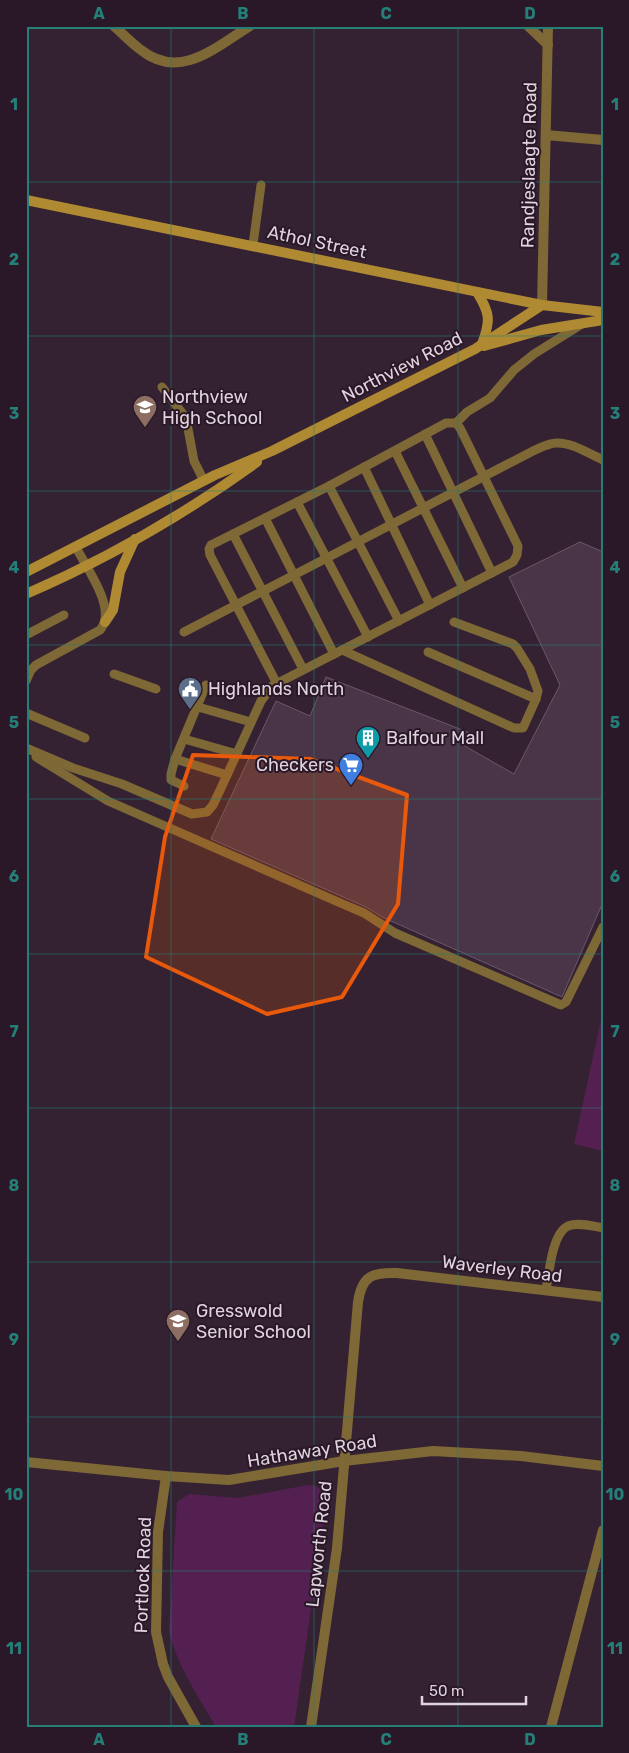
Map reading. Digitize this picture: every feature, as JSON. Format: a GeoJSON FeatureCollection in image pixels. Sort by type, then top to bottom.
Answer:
{"type":"FeatureCollection","features":[{"type":"Feature","properties":{"kind":"main road","name":"Athol Street"},"geometry":{"type":"LineString","coordinates":[[26,200],[542,305],[603,312]]}},
{"type":"Feature","properties":{"kind":"main road"},"geometry":{"type":"LineString","coordinates":[[477,292],[486,306],[489,317],[488,328],[478,346]]}},
{"type":"Feature","properties":{"kind":"main road","name":"Northview Road"},"geometry":{"type":"LineString","coordinates":[[26,572],[204,481],[272,451],[478,346],[542,305]]}},
{"type":"Feature","properties":{"kind":"main road"},"geometry":{"type":"LineString","coordinates":[[478,346],[541,330],[603,320]]}},
{"type":"Feature","properties":{"kind":"main road","name":"Northview Road"},"geometry":{"type":"LineString","coordinates":[[26,594],[86,567],[213,494],[272,451]]}},
{"type":"Feature","properties":{"kind":"main road"},"geometry":{"type":"LineString","coordinates":[[105,622],[113,610],[120,572],[135,539]]}},
{"type":"Feature","properties":{"kind":"street"},"geometry":{"type":"LineString","coordinates":[[114,26],[141,51],[155,59],[169,63],[182,63],[197,59],[250,26]]}},
{"type":"Feature","properties":{"kind":"street"},"geometry":{"type":"LineString","coordinates":[[528,26],[548,45]]}},
{"type":"Feature","properties":{"kind":"street","name":"Randjeslaagte Road"},"geometry":{"type":"LineString","coordinates":[[542,305],[548,26]]}},
{"type":"Feature","properties":{"kind":"street"},"geometry":{"type":"LineString","coordinates":[[546,135],[603,140]]}},
{"type":"Feature","properties":{"kind":"street","name":"Waverley Road"},"geometry":{"type":"LineString","coordinates":[[397,1273],[603,1297]]}},
{"type":"Feature","properties":{"kind":"street","name":"Lapworth Road"},"geometry":{"type":"LineString","coordinates":[[311,1727],[337,1548],[360,1293],[366,1279],[372,1275],[397,1273]]}},
{"type":"Feature","properties":{"kind":"street","name":"Hathaway Road"},"geometry":{"type":"LineString","coordinates":[[26,1462],[166,1476],[229,1480],[344,1461],[433,1451],[521,1456],[603,1466]]}},
{"type":"Feature","properties":{"kind":"street","name":"Portlock Road"},"geometry":{"type":"LineString","coordinates":[[166,1476],[158,1532],[156,1632],[162,1664],[196,1727]]}},
{"type":"Feature","properties":{"kind":"street"},"geometry":{"type":"LineString","coordinates":[[551,1727],[603,1530]]}},
{"type":"Feature","properties":{"kind":"lane"},"geometry":{"type":"LineString","coordinates":[[253,245],[261,185]]}},
{"type":"Feature","properties":{"kind":"lane"},"geometry":{"type":"LineString","coordinates":[[276,682],[210,556],[209,549],[211,544],[364,468],[446,423],[456,423],[467,412],[490,398],[514,370],[534,354],[582,324]]}},
{"type":"Feature","properties":{"kind":"lane"},"geometry":{"type":"LineString","coordinates":[[162,387],[186,418],[194,461],[204,481]]}},
{"type":"Feature","properties":{"kind":"lane"},"geometry":{"type":"LineString","coordinates":[[26,749],[73,768],[122,784],[192,814],[207,812],[213,805],[260,701],[276,682],[399,622],[513,562],[517,555],[518,546],[456,423]]}},
{"type":"Feature","properties":{"kind":"lane"},"geometry":{"type":"LineString","coordinates":[[425,434],[492,573]]}},
{"type":"Feature","properties":{"kind":"lane"},"geometry":{"type":"LineString","coordinates":[[184,632],[533,451],[554,443],[568,444],[603,460]]}},
{"type":"Feature","properties":{"kind":"lane"},"geometry":{"type":"LineString","coordinates":[[395,451],[463,588]]}},
{"type":"Feature","properties":{"kind":"lane"},"geometry":{"type":"LineString","coordinates":[[364,468],[430,605]]}},
{"type":"Feature","properties":{"kind":"lane"},"geometry":{"type":"LineString","coordinates":[[329,486],[399,622]]}},
{"type":"Feature","properties":{"kind":"lane"},"geometry":{"type":"LineString","coordinates":[[297,502],[368,637]]}},
{"type":"Feature","properties":{"kind":"lane"},"geometry":{"type":"LineString","coordinates":[[265,518],[338,652],[514,728],[518,729],[525,726],[538,691],[536,682],[517,648],[508,642],[454,622]]}},
{"type":"Feature","properties":{"kind":"lane"},"geometry":{"type":"LineString","coordinates":[[232,534],[303,669]]}},
{"type":"Feature","properties":{"kind":"lane"},"geometry":{"type":"LineString","coordinates":[[26,681],[36,665],[100,630],[105,622],[106,610],[102,599],[76,547]]}},
{"type":"Feature","properties":{"kind":"lane"},"geometry":{"type":"LineString","coordinates":[[26,635],[64,615]]}},
{"type":"Feature","properties":{"kind":"lane"},"geometry":{"type":"LineString","coordinates":[[428,652],[536,699]]}},
{"type":"Feature","properties":{"kind":"lane"},"geometry":{"type":"LineString","coordinates":[[114,674],[156,689]]}},
{"type":"Feature","properties":{"kind":"lane"},"geometry":{"type":"LineString","coordinates":[[184,786],[171,780],[171,774],[175,759],[206,685]]}},
{"type":"Feature","properties":{"kind":"lane"},"geometry":{"type":"LineString","coordinates":[[198,707],[251,722]]}},
{"type":"Feature","properties":{"kind":"lane"},"geometry":{"type":"LineString","coordinates":[[26,712],[85,738]]}},
{"type":"Feature","properties":{"kind":"lane"},"geometry":{"type":"LineString","coordinates":[[184,739],[237,754]]}},
{"type":"Feature","properties":{"kind":"lane"},"geometry":{"type":"LineString","coordinates":[[26,749],[72,780],[108,801],[345,904],[364,913],[395,933],[561,1006],[566,1002],[603,927]]}},
{"type":"Feature","properties":{"kind":"lane"},"geometry":{"type":"LineString","coordinates":[[175,759],[227,775]]}},
{"type":"Feature","properties":{"kind":"lane"},"geometry":{"type":"LineString","coordinates":[[546,1290],[556,1240],[562,1230],[576,1224],[603,1228]]}},
{"type":"Feature","properties":{"kind":"highlighted area"},"geometry":{"type":"Polygon","coordinates":[[[193,755],[310,759],[407,795],[398,904],[342,997],[267,1014],[146,957],[165,837],[193,755]]]}},
{"type":"Feature","properties":{"kind":"shaded area"},"geometry":{"type":"Polygon","coordinates":[[[603,1011],[603,1151],[574,1144],[603,1011]]]}},
{"type":"Feature","properties":{"kind":"shaded area"},"geometry":{"type":"Polygon","coordinates":[[[308,1485],[321,1490],[326,1504],[294,1727],[216,1727],[183,1669],[169,1632],[177,1502],[189,1494],[237,1498],[308,1485]]]}},
{"type":"Feature","properties":{"kind":"building","name":"Balfour Mall"},"geometry":{"type":"Polygon","coordinates":[[[580,542],[603,552],[603,902],[562,997],[382,917],[366,907],[211,839],[276,701],[310,716],[326,677],[470,733],[463,745],[514,774],[560,685],[509,577],[580,542]]]}},
{"type":"Feature","properties":{"kind":"place","name":"Northview High School"},"geometry":{"type":"Point","coordinates":[145,428]}},
{"type":"Feature","properties":{"kind":"place","name":"Highlands North"},"geometry":{"type":"Point","coordinates":[190,710]}},
{"type":"Feature","properties":{"kind":"place","name":"Balfour Mall"},"geometry":{"type":"Point","coordinates":[368,759]}},
{"type":"Feature","properties":{"kind":"place","name":"Checkers"},"geometry":{"type":"Point","coordinates":[351,786]}},
{"type":"Feature","properties":{"kind":"place","name":"Gresswold Senior School"},"geometry":{"type":"Point","coordinates":[178,1342]}}]}
